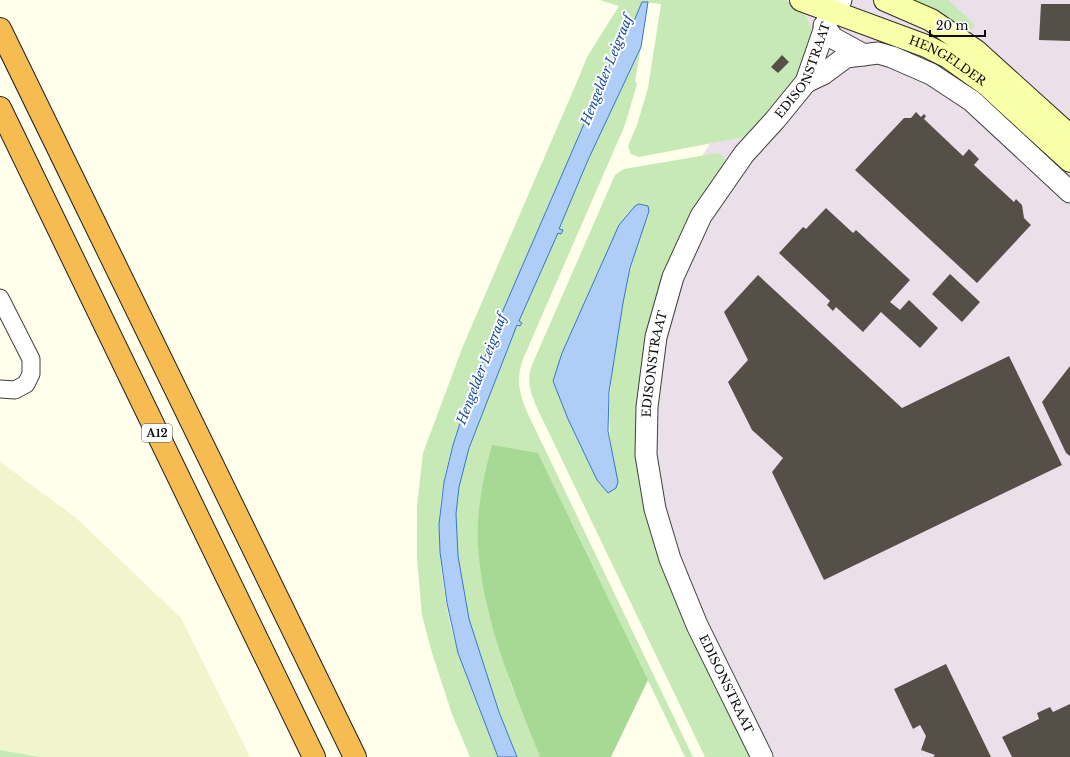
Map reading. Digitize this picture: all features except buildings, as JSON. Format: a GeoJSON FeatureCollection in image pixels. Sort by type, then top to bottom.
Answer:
{"type":"FeatureCollection","features":[{"type":"Feature","properties":{"kind":"highway"},"geometry":{"type":"LineString","coordinates":[[0,29],[355,757]]}},
{"type":"Feature","properties":{"kind":"highway","name":"A12"},"geometry":{"type":"LineString","coordinates":[[0,108],[314,757]]}},
{"type":"Feature","properties":{"kind":"main road","name":"HENGELDER"},"geometry":{"type":"LineString","coordinates":[[801,0],[926,46],[948,56],[986,84],[1070,161]]}},
{"type":"Feature","properties":{"kind":"main road","name":"HENGELDER"},"geometry":{"type":"LineString","coordinates":[[885,0],[931,20],[976,51],[1070,136]]}},
{"type":"Feature","properties":{"kind":"street","name":"HENGELDER"},"geometry":{"type":"LineString","coordinates":[[832,12],[833,38],[864,55]]}},
{"type":"Feature","properties":{"kind":"street","name":"EDISONSTRAAT"},"geometry":{"type":"LineString","coordinates":[[762,757],[697,625],[670,559],[655,509],[646,455],[647,407],[656,337],[673,278],[701,216],[744,154],[775,120],[806,82],[832,12]]}},
{"type":"Feature","properties":{"kind":"street","name":"HENGELDER"},"geometry":{"type":"LineString","coordinates":[[806,82],[823,74],[846,57],[878,53],[892,57],[931,74],[972,101],[1070,192]]}},
{"type":"Feature","properties":{"kind":"street"},"geometry":{"type":"LineString","coordinates":[[0,298],[31,359],[32,374],[26,384],[15,390],[0,389]]}},
{"type":"Feature","properties":{"kind":"shaded area"},"geometry":{"type":"Polygon","coordinates":[[[771,0],[1070,0],[1070,757],[736,757],[606,477],[659,225],[759,65],[771,0]]]}},
{"type":"Feature","properties":{"kind":"green space"},"geometry":{"type":"Polygon","coordinates":[[[600,0],[785,0],[801,10],[807,18],[811,28],[812,39],[794,83],[749,136],[639,157],[631,154],[628,146],[637,125],[648,88],[661,4],[642,2],[632,23],[619,44],[479,371],[460,421],[446,471],[441,497],[439,538],[447,608],[459,655],[498,757],[470,757],[452,714],[432,653],[422,615],[417,558],[417,506],[423,453],[463,346],[587,57],[619,6],[600,0]]]}},
{"type":"Feature","properties":{"kind":"green space"},"geometry":{"type":"Polygon","coordinates":[[[906,0],[948,0],[975,25],[967,34],[906,0]]]}},
{"type":"Feature","properties":{"kind":"green space"},"geometry":{"type":"Polygon","coordinates":[[[641,47],[635,81],[637,84],[625,125],[523,359],[519,386],[527,412],[693,757],[685,757],[538,453],[488,610],[511,685],[540,757],[517,757],[499,712],[469,619],[458,556],[456,514],[459,487],[469,448],[517,325],[520,326],[522,323],[519,321],[558,232],[561,234],[562,231],[559,229],[588,160],[641,47]]]}},
{"type":"Feature","properties":{"kind":"green space"},"geometry":{"type":"Polygon","coordinates":[[[718,153],[724,157],[725,165],[695,210],[640,451],[754,757],[705,757],[538,410],[530,388],[529,377],[532,365],[615,175],[624,169],[718,153]],[[649,212],[619,225],[553,381],[568,419],[597,480],[615,467],[609,421],[612,375],[625,293],[643,228],[649,212]]]}},
{"type":"Feature","properties":{"kind":"green space"},"geometry":{"type":"Polygon","coordinates":[[[492,445],[538,453],[648,680],[611,757],[540,757],[510,680],[486,601],[478,547],[479,508],[492,445]]]}},
{"type":"Feature","properties":{"kind":"green space"},"geometry":{"type":"Polygon","coordinates":[[[0,462],[75,517],[181,618],[250,757],[41,757],[0,750],[0,462]]]}},
{"type":"Feature","properties":{"kind":"green space"},"geometry":{"type":"Polygon","coordinates":[[[0,750],[41,757],[0,757],[0,750]]]}},
{"type":"Feature","properties":{"kind":"water","name":"Hengelder Leigraaf"},"geometry":{"type":"Polygon","coordinates":[[[642,2],[648,2],[641,47],[588,160],[559,229],[563,230],[561,234],[558,233],[519,321],[522,323],[520,326],[517,325],[469,448],[459,487],[456,514],[458,556],[469,619],[499,712],[517,757],[498,757],[458,653],[447,603],[440,552],[439,524],[444,482],[453,445],[462,417],[498,322],[620,41],[634,21],[642,2]]]}},
{"type":"Feature","properties":{"kind":"water"},"geometry":{"type":"Polygon","coordinates":[[[639,204],[648,206],[649,211],[630,268],[609,392],[608,431],[618,482],[616,488],[608,493],[597,480],[568,419],[553,381],[562,353],[619,225],[635,206],[639,204]]]}}]}
